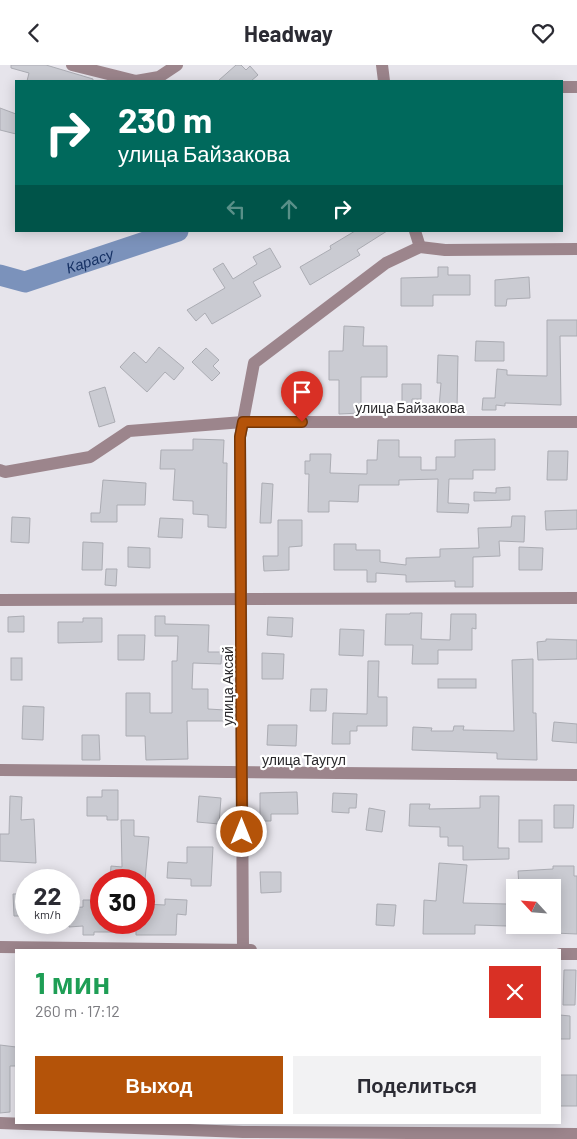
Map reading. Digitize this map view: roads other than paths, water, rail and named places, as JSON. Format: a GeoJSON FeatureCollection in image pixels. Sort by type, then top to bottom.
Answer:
{"type":"FeatureCollection","features":[{"type":"Feature","properties":{"kind":"street"},"geometry":{"type":"LineString","coordinates":[[72,65],[132,80]]}},
{"type":"Feature","properties":{"kind":"street"},"geometry":{"type":"LineString","coordinates":[[142,80],[159,77],[177,65]]}},
{"type":"Feature","properties":{"kind":"street"},"geometry":{"type":"LineString","coordinates":[[382,65],[384,80]]}},
{"type":"Feature","properties":{"kind":"street"},"geometry":{"type":"LineString","coordinates":[[563,87],[577,87]]}},
{"type":"Feature","properties":{"kind":"street"},"geometry":{"type":"LineString","coordinates":[[415,232],[420,247],[445,250],[577,249]]}},
{"type":"Feature","properties":{"kind":"street","name":"улица Аксай"},"geometry":{"type":"LineString","coordinates":[[243,949],[240,437],[254,363],[386,263],[420,247]]}},
{"type":"Feature","properties":{"kind":"street","name":"улица Байзакова"},"geometry":{"type":"LineString","coordinates":[[0,470],[5,472],[90,457],[129,431],[243,422],[577,422]]}},
{"type":"Feature","properties":{"kind":"street"},"geometry":{"type":"LineString","coordinates":[[0,600],[577,597]]}},
{"type":"Feature","properties":{"kind":"street","name":"улица Таугул"},"geometry":{"type":"LineString","coordinates":[[0,770],[577,775]]}},
{"type":"Feature","properties":{"kind":"street"},"geometry":{"type":"LineString","coordinates":[[0,947],[162,949]]}},
{"type":"Feature","properties":{"kind":"street"},"geometry":{"type":"LineString","coordinates":[[561,954],[577,954]]}},
{"type":"Feature","properties":{"kind":"street"},"geometry":{"type":"LineString","coordinates":[[0,1123],[15,1123]]}},
{"type":"Feature","properties":{"kind":"street"},"geometry":{"type":"LineString","coordinates":[[30,1124],[243,1131],[577,1134]]}},
{"type":"Feature","properties":{"kind":"waterway","name":"Карасу"},"geometry":{"type":"LineString","coordinates":[[0,275],[25,282],[175,232]]}}]}
